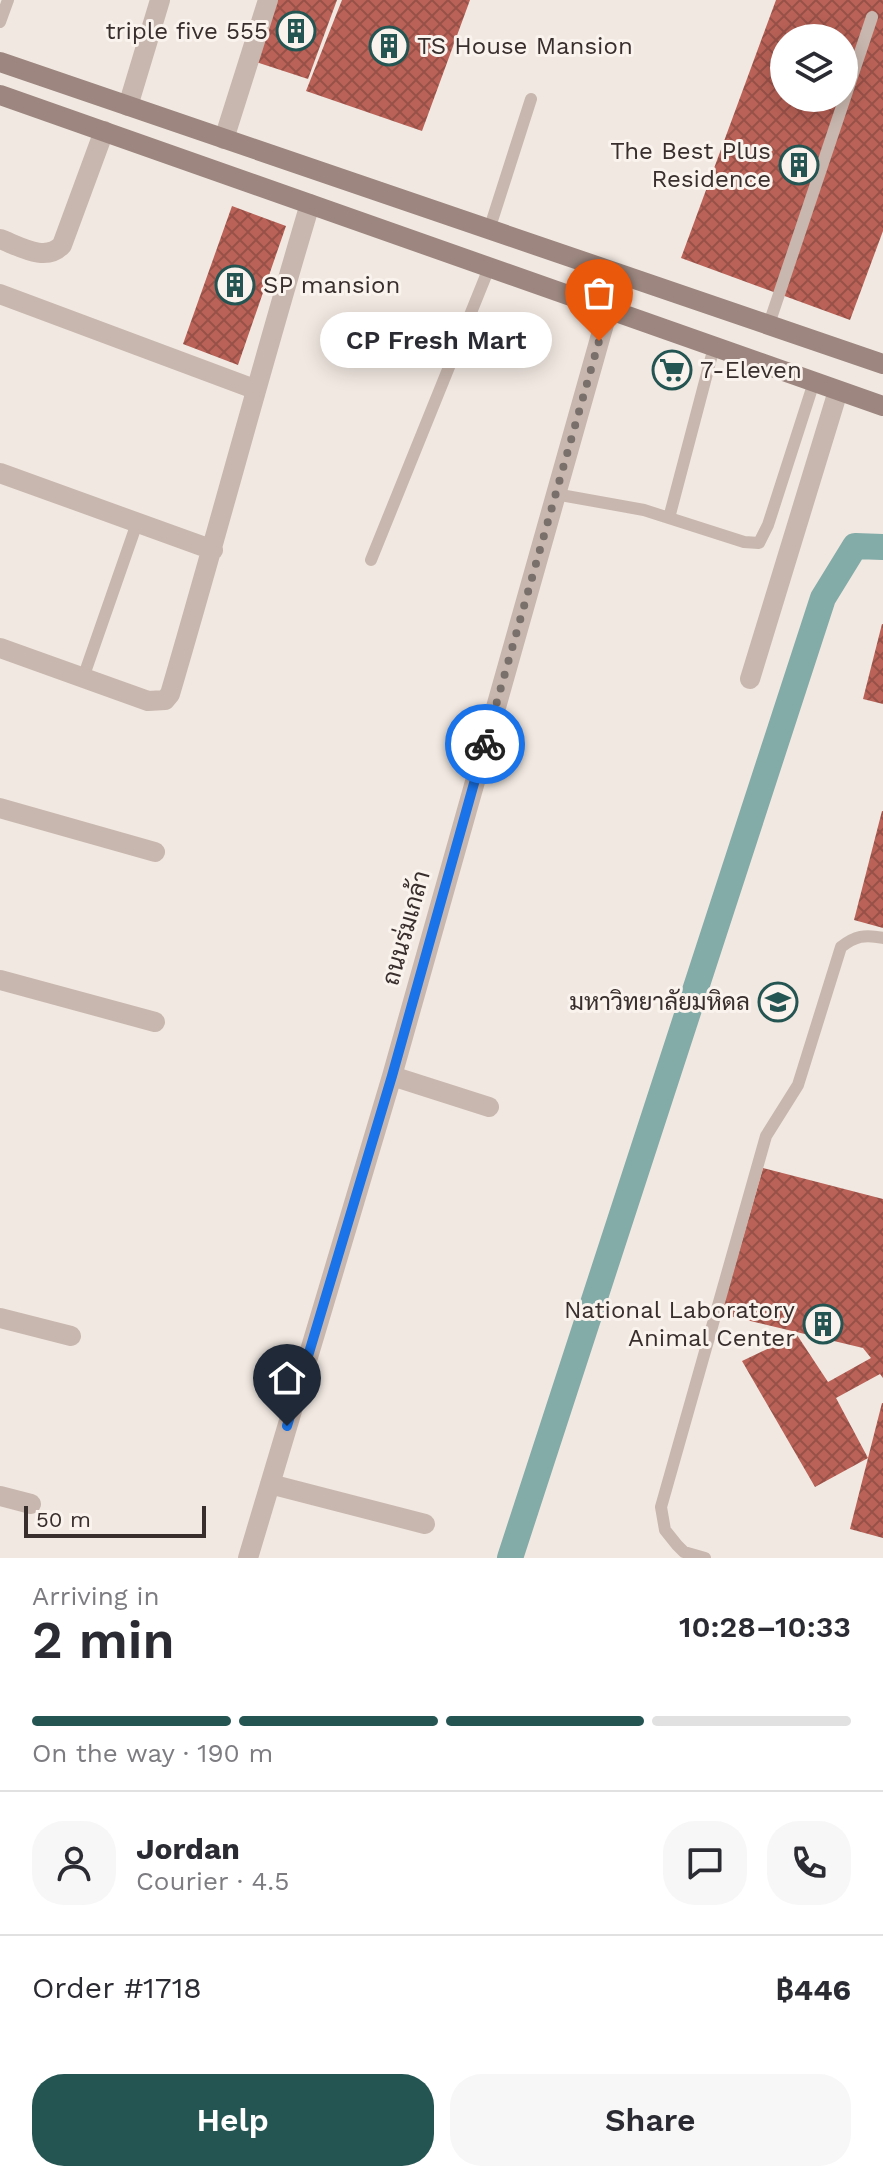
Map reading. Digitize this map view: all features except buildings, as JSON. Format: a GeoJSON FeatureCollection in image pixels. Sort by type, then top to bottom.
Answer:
{"type":"FeatureCollection","features":[{"type":"Feature","properties":{"kind":"main road"},"geometry":{"type":"LineString","coordinates":[[0,62],[883,364]]}},
{"type":"Feature","properties":{"kind":"main road"},"geometry":{"type":"LineString","coordinates":[[0,95],[883,406]]}},
{"type":"Feature","properties":{"kind":"main road"},"geometry":{"type":"LineString","coordinates":[[310,204],[321,172]]}},
{"type":"Feature","properties":{"kind":"street"},"geometry":{"type":"LineString","coordinates":[[128,106],[160,0]]}},
{"type":"Feature","properties":{"kind":"street"},"geometry":{"type":"LineString","coordinates":[[224,139],[268,0]]}},
{"type":"Feature","properties":{"kind":"street"},"geometry":{"type":"LineString","coordinates":[[0,239],[35,252],[55,253],[62,245],[104,131]]}},
{"type":"Feature","properties":{"kind":"street"},"geometry":{"type":"LineString","coordinates":[[0,648],[148,701],[165,700],[170,694],[213,550],[254,389],[310,204]]}},
{"type":"Feature","properties":{"kind":"street"},"geometry":{"type":"LineString","coordinates":[[0,294],[254,389]]}},
{"type":"Feature","properties":{"kind":"street","name":"ถนนร่มเกล้า"},"geometry":{"type":"LineString","coordinates":[[248,1558],[392,1076],[608,310]]}},
{"type":"Feature","properties":{"kind":"street"},"geometry":{"type":"LineString","coordinates":[[750,679],[838,391]]}},
{"type":"Feature","properties":{"kind":"street"},"geometry":{"type":"LineString","coordinates":[[0,473],[213,550]]}},
{"type":"Feature","properties":{"kind":"street"},"geometry":{"type":"LineString","coordinates":[[0,808],[155,852]]}},
{"type":"Feature","properties":{"kind":"street"},"geometry":{"type":"LineString","coordinates":[[0,980],[155,1022]]}},
{"type":"Feature","properties":{"kind":"street"},"geometry":{"type":"LineString","coordinates":[[392,1076],[489,1107]]}},
{"type":"Feature","properties":{"kind":"street"},"geometry":{"type":"LineString","coordinates":[[0,1318],[71,1336]]}},
{"type":"Feature","properties":{"kind":"street"},"geometry":{"type":"LineString","coordinates":[[270,1484],[425,1524]]}},
{"type":"Feature","properties":{"kind":"street"},"geometry":{"type":"LineString","coordinates":[[0,1496],[31,1504]]}},
{"type":"Feature","properties":{"kind":"lane"},"geometry":{"type":"LineString","coordinates":[[0,22],[8,0]]}},
{"type":"Feature","properties":{"kind":"lane"},"geometry":{"type":"LineString","coordinates":[[769,324],[872,17]]}},
{"type":"Feature","properties":{"kind":"lane"},"geometry":{"type":"LineString","coordinates":[[489,230],[531,99]]}},
{"type":"Feature","properties":{"kind":"lane"},"geometry":{"type":"LineString","coordinates":[[371,560],[489,268]]}},
{"type":"Feature","properties":{"kind":"lane"},"geometry":{"type":"LineString","coordinates":[[669,518],[714,347]]}},
{"type":"Feature","properties":{"kind":"lane"},"geometry":{"type":"LineString","coordinates":[[555,494],[644,510],[744,542],[759,543],[768,525],[814,382]]}},
{"type":"Feature","properties":{"kind":"lane"},"geometry":{"type":"LineString","coordinates":[[83,678],[137,523]]}},
{"type":"Feature","properties":{"kind":"lane"},"geometry":{"type":"LineString","coordinates":[[705,1558],[684,1552],[677,1545],[665,1530],[661,1507],[753,1180],[766,1136],[798,1085],[841,947],[854,937],[871,935],[883,938]]}},
{"type":"Feature","properties":{"kind":"waterway"},"geometry":{"type":"LineString","coordinates":[[510,1558],[823,598],[855,546],[883,547]]}},
{"type":"Feature","properties":{"kind":"way so far"},"geometry":{"type":"LineString","coordinates":[[485,744],[599,341]]}},
{"type":"Feature","properties":{"kind":"place","name":"triple five 555"},"geometry":{"type":"Point","coordinates":[296,31]}},
{"type":"Feature","properties":{"kind":"place","name":"TS House Mansion"},"geometry":{"type":"Point","coordinates":[389,46]}},
{"type":"Feature","properties":{"kind":"place","name":"The Best Plus Residence"},"geometry":{"type":"Point","coordinates":[799,165]}},
{"type":"Feature","properties":{"kind":"place","name":"SP mansion"},"geometry":{"type":"Point","coordinates":[235,285]}},
{"type":"Feature","properties":{"kind":"place","name":"CP Fresh Mart"},"geometry":{"type":"Point","coordinates":[599,341]}},
{"type":"Feature","properties":{"kind":"place","name":"7-Eleven"},"geometry":{"type":"Point","coordinates":[672,370]}},
{"type":"Feature","properties":{"kind":"place","name":"มหาวิทยาลัยมหิดล"},"geometry":{"type":"Point","coordinates":[778,1002]}},
{"type":"Feature","properties":{"kind":"place","name":"National Laboratory Animal Center"},"geometry":{"type":"Point","coordinates":[823,1324]}},
{"type":"Feature","properties":{"kind":"route"},"geometry":{"type":"LineString","coordinates":[[287,1426],[392,1076],[485,744]]}}]}
